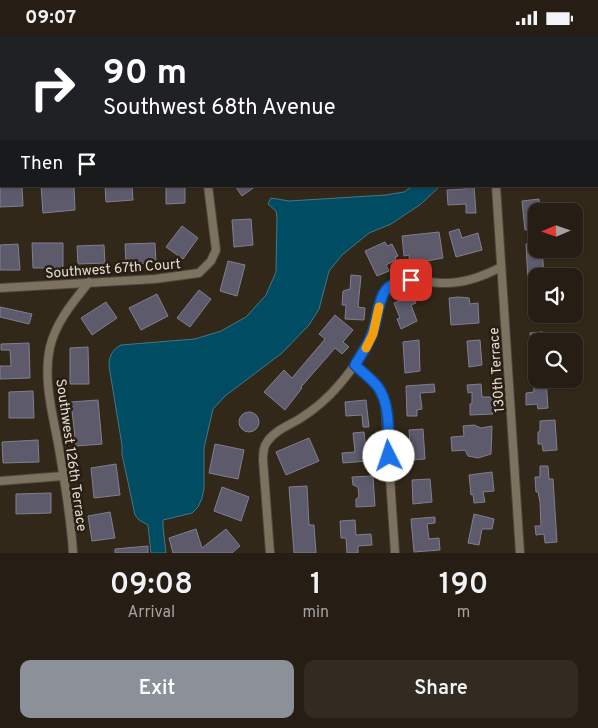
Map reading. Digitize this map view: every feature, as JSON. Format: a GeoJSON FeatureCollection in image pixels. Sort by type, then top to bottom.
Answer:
{"type":"FeatureCollection","features":[{"type":"Feature","properties":{"kind":"street","name":"Southwest 67th Court"},"geometry":{"type":"LineString","coordinates":[[0,288],[156,279],[195,274],[211,261],[216,250],[208,187]]}},
{"type":"Feature","properties":{"kind":"street","name":"130th Terrace"},"geometry":{"type":"LineString","coordinates":[[496,187],[520,553]]}},
{"type":"Feature","properties":{"kind":"street"},"geometry":{"type":"LineString","coordinates":[[270,553],[263,460],[265,445],[275,434],[300,419],[323,401],[355,365],[373,334],[381,297],[392,284],[411,280],[442,283],[461,282],[501,267]]}},
{"type":"Feature","properties":{"kind":"street","name":"Southwest 126th Terrace"},"geometry":{"type":"LineString","coordinates":[[73,553],[64,476],[49,388],[49,355],[59,324],[70,305],[89,282]]}},
{"type":"Feature","properties":{"kind":"street"},"geometry":{"type":"LineString","coordinates":[[355,365],[377,386],[384,403],[395,553]]}},
{"type":"Feature","properties":{"kind":"street"},"geometry":{"type":"LineString","coordinates":[[0,481],[64,476]]}},
{"type":"Feature","properties":{"kind":"water"},"geometry":{"type":"Polygon","coordinates":[[[412,187],[439,187],[421,204],[391,224],[369,233],[342,255],[329,271],[319,309],[309,325],[282,353],[225,396],[213,409],[204,448],[204,489],[202,498],[198,507],[192,513],[163,520],[166,553],[151,553],[148,525],[139,520],[135,515],[122,454],[109,366],[110,356],[113,351],[121,345],[195,339],[221,331],[246,317],[266,295],[276,272],[277,217],[276,211],[268,204],[271,198],[289,201],[386,195],[404,192],[412,187]]]}},
{"type":"Feature","properties":{"kind":"building"},"geometry":{"type":"Polygon","coordinates":[[[0,187],[22,187],[23,206],[0,207],[0,187]]]}},
{"type":"Feature","properties":{"kind":"building"},"geometry":{"type":"Polygon","coordinates":[[[41,187],[74,187],[75,210],[43,213],[41,187]]]}},
{"type":"Feature","properties":{"kind":"building"},"geometry":{"type":"Polygon","coordinates":[[[105,187],[132,187],[133,200],[106,202],[105,187]]]}},
{"type":"Feature","properties":{"kind":"building"},"geometry":{"type":"Polygon","coordinates":[[[166,187],[185,187],[185,203],[166,204],[166,187]]]}},
{"type":"Feature","properties":{"kind":"building"},"geometry":{"type":"Polygon","coordinates":[[[236,187],[255,187],[242,196],[236,187]]]}},
{"type":"Feature","properties":{"kind":"building"},"geometry":{"type":"Polygon","coordinates":[[[466,187],[474,187],[476,213],[466,213],[466,204],[448,205],[447,190],[466,189],[466,187]]]}},
{"type":"Feature","properties":{"kind":"building"},"geometry":{"type":"Polygon","coordinates":[[[539,199],[539,203],[528,203],[528,230],[525,230],[522,201],[539,199]]]}},
{"type":"Feature","properties":{"kind":"building"},"geometry":{"type":"Polygon","coordinates":[[[251,219],[253,245],[234,247],[232,220],[251,219]]]}},
{"type":"Feature","properties":{"kind":"building"},"geometry":{"type":"Polygon","coordinates":[[[182,226],[198,238],[183,259],[166,247],[182,226]]]}},
{"type":"Feature","properties":{"kind":"building"},"geometry":{"type":"Polygon","coordinates":[[[459,229],[462,238],[478,233],[482,250],[456,257],[449,232],[459,229]]]}},
{"type":"Feature","properties":{"kind":"building"},"geometry":{"type":"Polygon","coordinates":[[[439,232],[443,258],[410,264],[409,255],[404,256],[402,236],[439,232]]]}},
{"type":"Feature","properties":{"kind":"building"},"geometry":{"type":"Polygon","coordinates":[[[385,242],[387,246],[392,244],[398,256],[395,257],[396,260],[386,265],[389,271],[377,276],[365,251],[385,242]]]}},
{"type":"Feature","properties":{"kind":"building"},"geometry":{"type":"Polygon","coordinates":[[[32,243],[63,243],[63,268],[33,268],[32,243]]]}},
{"type":"Feature","properties":{"kind":"building"},"geometry":{"type":"Polygon","coordinates":[[[155,243],[156,263],[126,264],[125,244],[155,243]]]}},
{"type":"Feature","properties":{"kind":"building"},"geometry":{"type":"Polygon","coordinates":[[[18,244],[20,270],[0,270],[0,245],[18,244]]]}},
{"type":"Feature","properties":{"kind":"building"},"geometry":{"type":"Polygon","coordinates":[[[526,244],[528,244],[528,258],[543,258],[543,268],[528,268],[528,281],[526,244]]]}},
{"type":"Feature","properties":{"kind":"building"},"geometry":{"type":"Polygon","coordinates":[[[104,245],[105,263],[78,264],[77,246],[104,245]]]}},
{"type":"Feature","properties":{"kind":"building"},"geometry":{"type":"Polygon","coordinates":[[[228,261],[245,265],[237,296],[220,291],[228,261]]]}},
{"type":"Feature","properties":{"kind":"building"},"geometry":{"type":"Polygon","coordinates":[[[351,275],[361,276],[358,307],[365,308],[364,320],[345,319],[346,305],[342,305],[343,291],[350,289],[351,275]]]}},
{"type":"Feature","properties":{"kind":"building"},"geometry":{"type":"Polygon","coordinates":[[[199,290],[211,299],[190,327],[177,318],[199,290]]]}},
{"type":"Feature","properties":{"kind":"building"},"geometry":{"type":"Polygon","coordinates":[[[157,294],[168,316],[141,330],[129,308],[157,294]]]}},
{"type":"Feature","properties":{"kind":"building"},"geometry":{"type":"Polygon","coordinates":[[[413,296],[416,303],[411,305],[417,321],[401,329],[397,319],[400,318],[394,303],[413,296]]]}},
{"type":"Feature","properties":{"kind":"building"},"geometry":{"type":"Polygon","coordinates":[[[449,298],[469,298],[470,304],[478,303],[479,323],[451,325],[449,298]]]}},
{"type":"Feature","properties":{"kind":"building"},"geometry":{"type":"Polygon","coordinates":[[[106,302],[117,318],[92,335],[81,318],[106,302]]]}},
{"type":"Feature","properties":{"kind":"building"},"geometry":{"type":"Polygon","coordinates":[[[0,307],[32,314],[29,324],[0,317],[0,307]]]}},
{"type":"Feature","properties":{"kind":"building"},"geometry":{"type":"Polygon","coordinates":[[[335,315],[353,330],[343,342],[349,347],[342,354],[335,348],[301,387],[285,410],[264,392],[284,370],[292,378],[325,339],[319,334],[335,315]]]}},
{"type":"Feature","properties":{"kind":"building"},"geometry":{"type":"Polygon","coordinates":[[[419,340],[420,371],[405,373],[403,342],[419,340]]]}},
{"type":"Feature","properties":{"kind":"building"},"geometry":{"type":"Polygon","coordinates":[[[480,340],[482,365],[469,367],[467,341],[480,340]]]}},
{"type":"Feature","properties":{"kind":"building"},"geometry":{"type":"Polygon","coordinates":[[[29,343],[30,378],[0,379],[0,366],[11,366],[10,350],[1,350],[1,344],[29,343]]]}},
{"type":"Feature","properties":{"kind":"building"},"geometry":{"type":"Polygon","coordinates":[[[88,347],[89,384],[70,384],[70,348],[88,347]]]}},
{"type":"Feature","properties":{"kind":"building"},"geometry":{"type":"Polygon","coordinates":[[[434,384],[435,392],[420,393],[422,409],[417,410],[417,416],[407,416],[406,386],[434,384]]]}},
{"type":"Feature","properties":{"kind":"building"},"geometry":{"type":"Polygon","coordinates":[[[481,384],[482,397],[492,397],[493,414],[470,415],[472,392],[468,393],[467,385],[481,384]]]}},
{"type":"Feature","properties":{"kind":"building"},"geometry":{"type":"Polygon","coordinates":[[[534,388],[547,388],[548,408],[538,409],[537,404],[526,405],[526,393],[534,392],[534,388]]]}},
{"type":"Feature","properties":{"kind":"building"},"geometry":{"type":"Polygon","coordinates":[[[33,391],[34,418],[9,418],[9,392],[33,391]]]}},
{"type":"Feature","properties":{"kind":"building"},"geometry":{"type":"Polygon","coordinates":[[[98,400],[102,444],[76,446],[71,402],[98,400]]]}},
{"type":"Feature","properties":{"kind":"building"},"geometry":{"type":"Polygon","coordinates":[[[366,400],[369,427],[363,427],[362,415],[346,416],[345,402],[366,400]]]}},
{"type":"Feature","properties":{"kind":"building"},"geometry":{"type":"Polygon","coordinates":[[[249,412],[256,415],[259,422],[256,429],[249,432],[242,429],[239,422],[242,415],[249,412]]]}},
{"type":"Feature","properties":{"kind":"building"},"geometry":{"type":"Polygon","coordinates":[[[555,420],[557,450],[543,451],[542,444],[538,444],[540,421],[555,420]]]}},
{"type":"Feature","properties":{"kind":"building"},"geometry":{"type":"Polygon","coordinates":[[[474,425],[481,428],[492,426],[491,454],[478,458],[468,456],[465,450],[452,451],[451,437],[464,436],[463,426],[474,425]]]}},
{"type":"Feature","properties":{"kind":"building"},"geometry":{"type":"Polygon","coordinates":[[[423,429],[425,459],[411,460],[409,430],[423,429]]]}},
{"type":"Feature","properties":{"kind":"building"},"geometry":{"type":"Polygon","coordinates":[[[364,432],[367,461],[343,463],[342,453],[355,452],[353,433],[364,432]]]}},
{"type":"Feature","properties":{"kind":"building"},"geometry":{"type":"Polygon","coordinates":[[[309,438],[319,461],[286,475],[276,452],[309,438]]]}},
{"type":"Feature","properties":{"kind":"building"},"geometry":{"type":"Polygon","coordinates":[[[38,440],[39,462],[3,463],[2,442],[38,440]]]}},
{"type":"Feature","properties":{"kind":"building"},"geometry":{"type":"Polygon","coordinates":[[[215,444],[244,450],[238,479],[209,473],[215,444]]]}},
{"type":"Feature","properties":{"kind":"building"},"geometry":{"type":"Polygon","coordinates":[[[116,464],[120,495],[94,498],[91,468],[116,464]]]}},
{"type":"Feature","properties":{"kind":"building"},"geometry":{"type":"Polygon","coordinates":[[[540,466],[548,466],[549,479],[553,479],[557,542],[545,543],[544,534],[536,535],[535,526],[541,526],[540,502],[538,492],[536,492],[535,477],[540,477],[540,466]]]}},
{"type":"Feature","properties":{"kind":"building"},"geometry":{"type":"Polygon","coordinates":[[[492,472],[494,491],[483,492],[485,502],[474,503],[473,494],[471,495],[469,475],[492,472]]]}},
{"type":"Feature","properties":{"kind":"building"},"geometry":{"type":"Polygon","coordinates":[[[373,476],[375,506],[356,507],[356,499],[359,497],[358,487],[353,485],[352,477],[373,476]]]}},
{"type":"Feature","properties":{"kind":"building"},"geometry":{"type":"Polygon","coordinates":[[[430,479],[432,502],[413,504],[412,480],[430,479]]]}},
{"type":"Feature","properties":{"kind":"building"},"geometry":{"type":"Polygon","coordinates":[[[307,486],[309,525],[314,525],[316,553],[294,553],[289,487],[307,486]]]}},
{"type":"Feature","properties":{"kind":"building"},"geometry":{"type":"Polygon","coordinates":[[[222,487],[249,497],[241,521],[214,511],[222,487]]]}},
{"type":"Feature","properties":{"kind":"building"},"geometry":{"type":"Polygon","coordinates":[[[51,493],[51,513],[16,514],[16,494],[51,493]]]}},
{"type":"Feature","properties":{"kind":"building"},"geometry":{"type":"Polygon","coordinates":[[[110,512],[115,538],[92,541],[88,516],[110,512]]]}},
{"type":"Feature","properties":{"kind":"building"},"geometry":{"type":"Polygon","coordinates":[[[474,514],[494,519],[492,529],[482,529],[479,545],[468,543],[474,514]]]}},
{"type":"Feature","properties":{"kind":"building"},"geometry":{"type":"Polygon","coordinates":[[[435,517],[435,523],[427,524],[429,539],[439,538],[440,550],[414,552],[411,519],[435,517]]]}},
{"type":"Feature","properties":{"kind":"building"},"geometry":{"type":"Polygon","coordinates":[[[355,520],[356,535],[371,534],[372,545],[358,546],[358,553],[347,553],[346,538],[341,538],[340,521],[355,520]]]}},
{"type":"Feature","properties":{"kind":"building"},"geometry":{"type":"Polygon","coordinates":[[[196,529],[202,548],[226,529],[240,546],[232,553],[173,553],[169,538],[196,529]]]}},
{"type":"Feature","properties":{"kind":"building"},"geometry":{"type":"Polygon","coordinates":[[[148,546],[148,553],[115,553],[115,549],[148,546]]]}},
{"type":"Feature","properties":{"kind":"slow traffic"},"geometry":{"type":"LineString","coordinates":[[366,348],[373,334],[379,307]]}},
{"type":"Feature","properties":{"kind":"route"},"geometry":{"type":"LineString","coordinates":[[389,456],[386,413],[381,393],[373,381],[355,365],[373,334],[382,294],[392,284],[411,280]]}}]}
